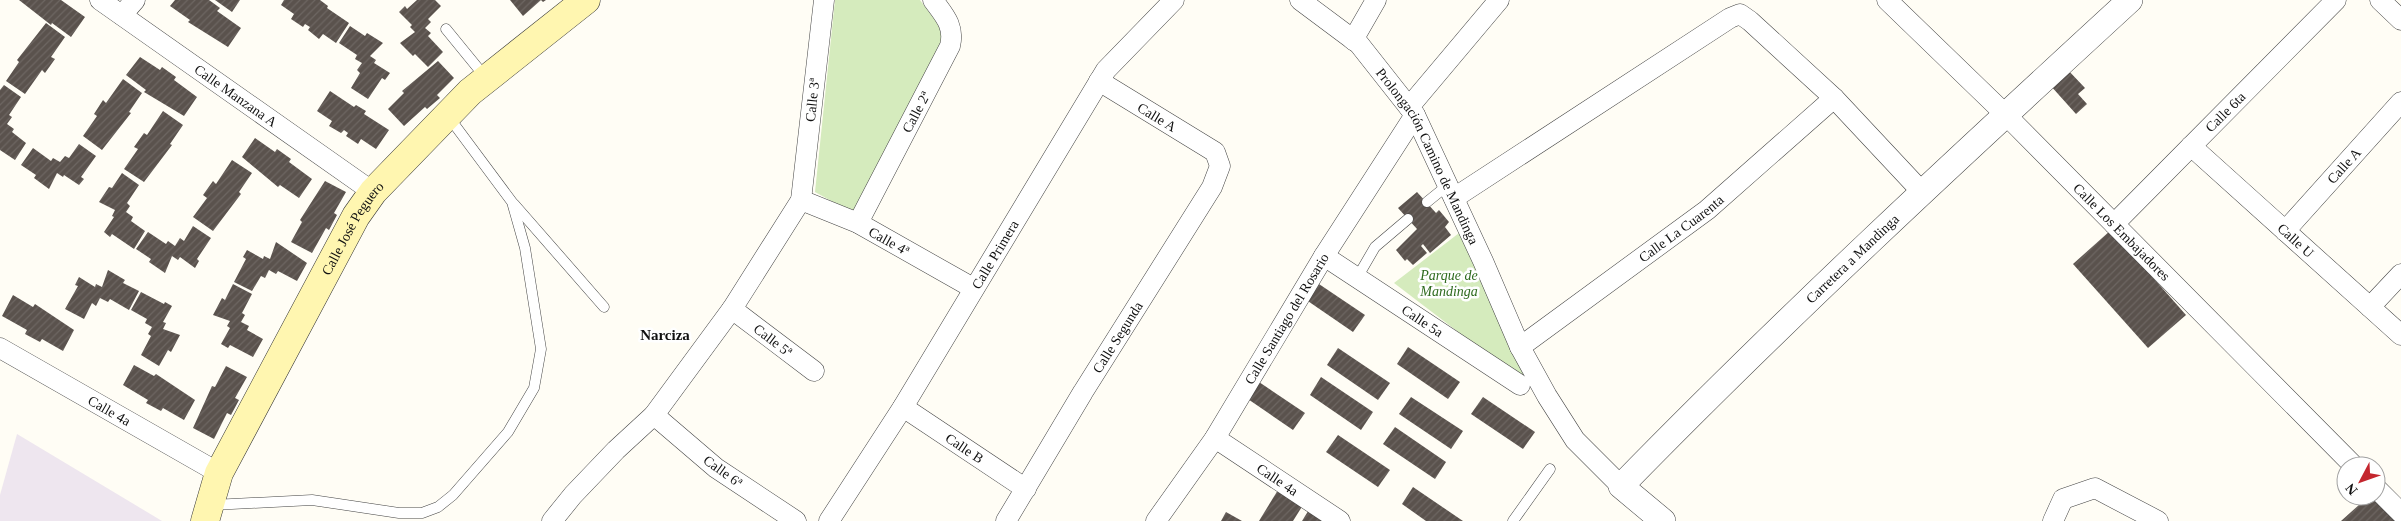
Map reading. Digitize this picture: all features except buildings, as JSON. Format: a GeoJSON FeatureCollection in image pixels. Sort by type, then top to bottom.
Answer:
{"type":"FeatureCollection","features":[{"type":"Feature","properties":{"kind":"main road","name":"Calle José Peguero"},"geometry":{"type":"LineString","coordinates":[[207,513],[219,473],[356,216],[372,192],[447,115],[487,79],[586,0]]}},
{"type":"Feature","properties":{"kind":"street","name":"Calle Manzana A"},"geometry":{"type":"LineString","coordinates":[[100,0],[128,7],[372,192]]}},
{"type":"Feature","properties":{"kind":"street","name":"Calle 3ª"},"geometry":{"type":"LineString","coordinates":[[801,200],[824,0]]}},
{"type":"Feature","properties":{"kind":"street","name":"Calle 2ª"},"geometry":{"type":"LineString","coordinates":[[858,223],[950,46],[952,29],[934,0]]}},
{"type":"Feature","properties":{"kind":"street","name":"Calle Primera"},"geometry":{"type":"LineString","coordinates":[[829,521],[903,407],[1099,81],[1115,58],[1174,0]]}},
{"type":"Feature","properties":{"kind":"street","name":"Prolongación Camino de Mandinga"},"geometry":{"type":"LineString","coordinates":[[1300,0],[1359,44],[1412,111],[1451,191],[1520,347],[1547,396],[1575,440],[1621,486]]}},
{"type":"Feature","properties":{"kind":"street"},"geometry":{"type":"LineString","coordinates":[[1353,40],[1376,0]]}},
{"type":"Feature","properties":{"kind":"street","name":"Calle Santiago del Rosario"},"geometry":{"type":"LineString","coordinates":[[1156,521],[1215,438],[1412,111],[1499,0]]}},
{"type":"Feature","properties":{"kind":"street","name":"Calle Los Embajadores"},"geometry":{"type":"LineString","coordinates":[[1887,0],[2005,114],[2344,456]]}},
{"type":"Feature","properties":{"kind":"street","name":"Carretera a Mandinga"},"geometry":{"type":"LineString","coordinates":[[1621,486],[1698,407],[1922,192],[2130,0]]}},
{"type":"Feature","properties":{"kind":"street","name":"Calle 6ta"},"geometry":{"type":"LineString","coordinates":[[2114,224],[2336,0]]}},
{"type":"Feature","properties":{"kind":"street"},"geometry":{"type":"LineString","coordinates":[[2380,0],[2401,20]]}},
{"type":"Feature","properties":{"kind":"street"},"geometry":{"type":"LineString","coordinates":[[1451,191],[1730,18],[1740,14],[1834,98],[1922,192]]}},
{"type":"Feature","properties":{"kind":"street","name":"Calle A"},"geometry":{"type":"LineString","coordinates":[[1099,81],[1215,152]]}},
{"type":"Feature","properties":{"kind":"street","name":"Calle La Cuarenta"},"geometry":{"type":"LineString","coordinates":[[1520,347],[1707,210],[1834,98]]}},
{"type":"Feature","properties":{"kind":"street","name":"Calle A"},"geometry":{"type":"LineString","coordinates":[[2285,231],[2401,102]]}},
{"type":"Feature","properties":{"kind":"street","name":"Calle U"},"geometry":{"type":"LineString","coordinates":[[2191,146],[2401,335]]}},
{"type":"Feature","properties":{"kind":"street","name":"Calle Segunda"},"geometry":{"type":"LineString","coordinates":[[1006,521],[1083,392],[1212,187],[1220,166],[1215,152]]}},
{"type":"Feature","properties":{"kind":"street","name":"Calle 4ª"},"geometry":{"type":"LineString","coordinates":[[801,200],[858,223],[973,288]]}},
{"type":"Feature","properties":{"kind":"street"},"geometry":{"type":"LineString","coordinates":[[552,521],[604,463],[654,415],[732,309],[801,200]]}},
{"type":"Feature","properties":{"kind":"street","name":"Calle 5a"},"geometry":{"type":"LineString","coordinates":[[1324,256],[1520,385]]}},
{"type":"Feature","properties":{"kind":"street"},"geometry":{"type":"LineString","coordinates":[[2370,307],[2401,274]]}},
{"type":"Feature","properties":{"kind":"street","name":"Calle 5ª"},"geometry":{"type":"LineString","coordinates":[[732,309],[814,371]]}},
{"type":"Feature","properties":{"kind":"street","name":"Calle 4a"},"geometry":{"type":"LineString","coordinates":[[0,348],[219,473]]}},
{"type":"Feature","properties":{"kind":"street","name":"Calle B"},"geometry":{"type":"LineString","coordinates":[[903,407],[1026,489]]}},
{"type":"Feature","properties":{"kind":"street","name":"Calle 6ª"},"geometry":{"type":"LineString","coordinates":[[654,415],[716,468],[796,521]]}},
{"type":"Feature","properties":{"kind":"street","name":"Calle 4a"},"geometry":{"type":"LineString","coordinates":[[1215,438],[1340,521]]}},
{"type":"Feature","properties":{"kind":"street"},"geometry":{"type":"LineString","coordinates":[[1621,486],[1663,521]]}},
{"type":"Feature","properties":{"kind":"street"},"geometry":{"type":"LineString","coordinates":[[2053,521],[2064,499],[2095,488],[2158,521]]}},
{"type":"Feature","properties":{"kind":"street"},"geometry":{"type":"LineString","coordinates":[[2386,498],[2401,513]]}},
{"type":"Feature","properties":{"kind":"lane"},"geometry":{"type":"LineString","coordinates":[[446,29],[487,79]]}},
{"type":"Feature","properties":{"kind":"lane"},"geometry":{"type":"LineString","coordinates":[[447,115],[512,202],[604,307]]}},
{"type":"Feature","properties":{"kind":"lane"},"geometry":{"type":"LineString","coordinates":[[1427,202],[1451,191]]}},
{"type":"Feature","properties":{"kind":"lane"},"geometry":{"type":"LineString","coordinates":[[207,513],[312,500],[399,513],[422,513],[438,508],[453,495],[508,432],[534,388],[541,349],[525,248],[512,202]]}},
{"type":"Feature","properties":{"kind":"lane"},"geometry":{"type":"LineString","coordinates":[[1357,278],[1375,247],[1408,219]]}},
{"type":"Feature","properties":{"kind":"lane"},"geometry":{"type":"LineString","coordinates":[[1514,521],[1550,469]]}},
{"type":"Feature","properties":{"kind":"shaded area"},"geometry":{"type":"Polygon","coordinates":[[[17,434],[162,521],[0,521],[0,495],[17,434]]]}},
{"type":"Feature","properties":{"kind":"green space"},"geometry":{"type":"Polygon","coordinates":[[[835,0],[920,0],[939,25],[943,44],[853,213],[815,192],[835,0]]]}},
{"type":"Feature","properties":{"kind":"green space","name":"Parque de Mandinga"},"geometry":{"type":"Polygon","coordinates":[[[1463,230],[1529,386],[1394,283],[1463,230]]]}},
{"type":"Feature","properties":{"kind":"district","name":"Narciza"},"geometry":{"type":"Point","coordinates":[665,335]}}]}
